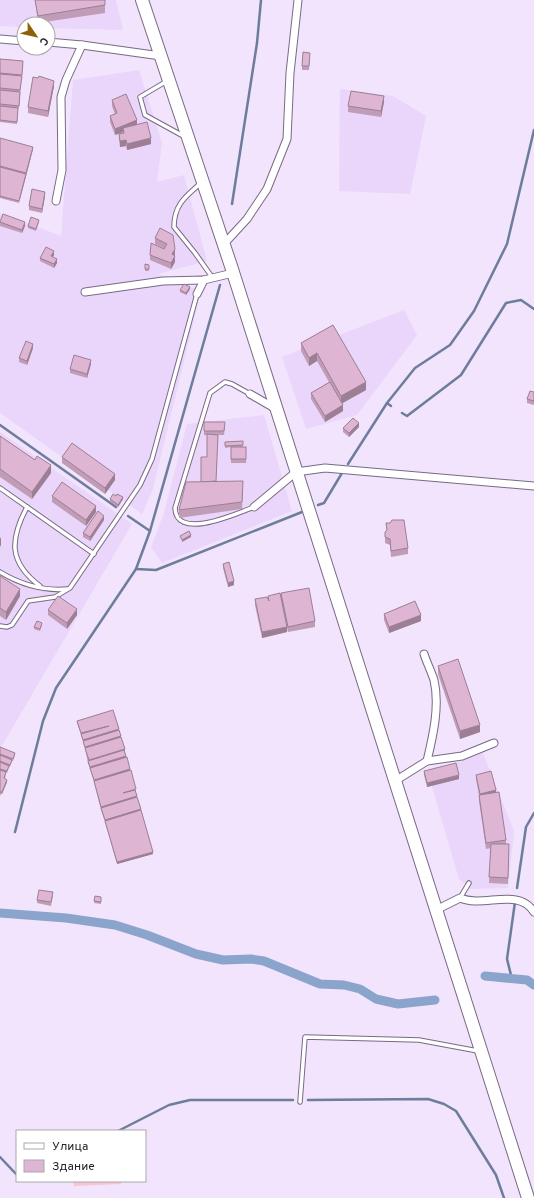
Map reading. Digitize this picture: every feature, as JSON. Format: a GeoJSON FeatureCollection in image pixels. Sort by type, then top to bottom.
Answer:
{"type":"FeatureCollection","features":[{"type":"Feature","properties":{"kind":"highway"},"geometry":{"type":"LineString","coordinates":[[142,0],[224,244],[528,1198]]}},
{"type":"Feature","properties":{"kind":"street"},"geometry":{"type":"LineString","coordinates":[[224,244],[247,219],[267,189],[287,139],[290,73],[298,0]]}},
{"type":"Feature","properties":{"kind":"street"},"geometry":{"type":"LineString","coordinates":[[0,39],[16,40]]}},
{"type":"Feature","properties":{"kind":"street"},"geometry":{"type":"LineString","coordinates":[[56,43],[161,56]]}},
{"type":"Feature","properties":{"kind":"street"},"geometry":{"type":"LineString","coordinates":[[56,202],[62,170],[61,97],[66,80],[82,45]]}},
{"type":"Feature","properties":{"kind":"street"},"geometry":{"type":"LineString","coordinates":[[85,292],[163,282],[204,280],[233,273]]}},
{"type":"Feature","properties":{"kind":"street"},"geometry":{"type":"LineString","coordinates":[[197,294],[204,280]]}},
{"type":"Feature","properties":{"kind":"street"},"geometry":{"type":"LineString","coordinates":[[250,394],[276,409]]}},
{"type":"Feature","properties":{"kind":"street"},"geometry":{"type":"LineString","coordinates":[[254,507],[296,472],[335,468],[534,486]]}},
{"type":"Feature","properties":{"kind":"street"},"geometry":{"type":"LineString","coordinates":[[424,654],[434,681],[435,708],[432,738],[427,761]]}},
{"type":"Feature","properties":{"kind":"street"},"geometry":{"type":"LineString","coordinates":[[395,781],[427,761],[462,756],[494,743]]}},
{"type":"Feature","properties":{"kind":"street"},"geometry":{"type":"LineString","coordinates":[[436,910],[460,898],[473,902],[518,900],[529,905],[534,912]]}},
{"type":"Feature","properties":{"kind":"lane"},"geometry":{"type":"LineString","coordinates":[[169,79],[140,97],[145,115],[190,140]]}},
{"type":"Feature","properties":{"kind":"lane"},"geometry":{"type":"LineString","coordinates":[[203,181],[184,198],[174,215],[174,228],[195,253],[212,277]]}},
{"type":"Feature","properties":{"kind":"lane"},"geometry":{"type":"LineString","coordinates":[[0,626],[7,627],[12,624],[28,601],[55,597],[70,588],[140,484],[152,459],[197,294]]}},
{"type":"Feature","properties":{"kind":"lane"},"geometry":{"type":"LineString","coordinates":[[250,394],[232,384],[225,382],[210,393],[181,486],[175,508],[175,515],[178,521],[183,523],[198,524],[232,515],[254,507]]}},
{"type":"Feature","properties":{"kind":"lane"},"geometry":{"type":"LineString","coordinates":[[0,488],[94,554]]}},
{"type":"Feature","properties":{"kind":"lane"},"geometry":{"type":"LineString","coordinates":[[27,507],[15,534],[15,551],[24,569],[40,586]]}},
{"type":"Feature","properties":{"kind":"lane"},"geometry":{"type":"LineString","coordinates":[[0,572],[14,580],[52,589],[70,588]]}},
{"type":"Feature","properties":{"kind":"lane"},"geometry":{"type":"LineString","coordinates":[[460,898],[469,882]]}},
{"type":"Feature","properties":{"kind":"lane"},"geometry":{"type":"LineString","coordinates":[[300,1102],[305,1037],[419,1040],[481,1052]]}},
{"type":"Feature","properties":{"kind":"shaded area"},"geometry":{"type":"Polygon","coordinates":[[[0,0],[116,0],[123,30],[56,28],[56,16],[16,16],[16,27],[0,26],[0,0]]]}},
{"type":"Feature","properties":{"kind":"shaded area"},"geometry":{"type":"Polygon","coordinates":[[[139,70],[162,143],[157,182],[184,175],[207,261],[158,274],[201,291],[153,489],[142,514],[0,413],[0,213],[61,236],[73,80],[139,70]]]}},
{"type":"Feature","properties":{"kind":"shaded area"},"geometry":{"type":"Polygon","coordinates":[[[340,89],[393,96],[426,116],[410,194],[339,191],[340,89]]]}},
{"type":"Feature","properties":{"kind":"shaded area"},"geometry":{"type":"Polygon","coordinates":[[[404,310],[417,335],[357,415],[306,429],[282,357],[404,310]]]}},
{"type":"Feature","properties":{"kind":"shaded area"},"geometry":{"type":"Polygon","coordinates":[[[264,415],[292,511],[162,563],[151,547],[163,516],[187,424],[264,415]]]}},
{"type":"Feature","properties":{"kind":"shaded area"},"geometry":{"type":"Polygon","coordinates":[[[0,432],[132,524],[0,749],[0,432]]]}},
{"type":"Feature","properties":{"kind":"shaded area"},"geometry":{"type":"Polygon","coordinates":[[[483,753],[514,831],[508,888],[470,889],[459,879],[428,773],[483,753]]]}},
{"type":"Feature","properties":{"kind":"shaded area"},"geometry":{"type":"Polygon","coordinates":[[[73,1182],[121,1182],[121,1184],[74,1186],[73,1182]]]}},
{"type":"Feature","properties":{"kind":"building"},"geometry":{"type":"Polygon","coordinates":[[[35,0],[105,0],[105,5],[38,16],[35,0]]]}},
{"type":"Feature","properties":{"kind":"building"},"geometry":{"type":"Polygon","coordinates":[[[303,52],[310,53],[309,66],[302,66],[303,52]]]}},
{"type":"Feature","properties":{"kind":"building"},"geometry":{"type":"Polygon","coordinates":[[[0,59],[23,61],[22,75],[0,73],[0,59]]]}},
{"type":"Feature","properties":{"kind":"building"},"geometry":{"type":"Polygon","coordinates":[[[0,74],[22,76],[20,90],[0,88],[0,74]]]}},
{"type":"Feature","properties":{"kind":"building"},"geometry":{"type":"Polygon","coordinates":[[[39,76],[54,81],[48,111],[28,107],[33,77],[38,78],[39,76]]]}},
{"type":"Feature","properties":{"kind":"building"},"geometry":{"type":"Polygon","coordinates":[[[0,90],[20,92],[19,106],[0,104],[0,90]]]}},
{"type":"Feature","properties":{"kind":"building"},"geometry":{"type":"Polygon","coordinates":[[[351,91],[384,96],[381,111],[348,106],[351,91]]]}},
{"type":"Feature","properties":{"kind":"building"},"geometry":{"type":"Polygon","coordinates":[[[126,94],[137,120],[115,129],[110,116],[117,113],[112,100],[126,94]]]}},
{"type":"Feature","properties":{"kind":"building"},"geometry":{"type":"Polygon","coordinates":[[[0,106],[18,108],[17,122],[0,120],[0,106]]]}},
{"type":"Feature","properties":{"kind":"building"},"geometry":{"type":"Polygon","coordinates":[[[147,122],[151,138],[127,144],[126,140],[120,141],[119,134],[124,133],[123,128],[147,122]]]}},
{"type":"Feature","properties":{"kind":"building"},"geometry":{"type":"Polygon","coordinates":[[[0,138],[33,147],[26,173],[0,166],[0,138]]]}},
{"type":"Feature","properties":{"kind":"building"},"geometry":{"type":"Polygon","coordinates":[[[0,167],[26,174],[19,201],[0,196],[0,167]]]}},
{"type":"Feature","properties":{"kind":"building"},"geometry":{"type":"Polygon","coordinates":[[[32,189],[45,192],[42,209],[29,206],[32,189]]]}},
{"type":"Feature","properties":{"kind":"building"},"geometry":{"type":"Polygon","coordinates":[[[3,214],[25,222],[22,230],[0,222],[3,214]]]}},
{"type":"Feature","properties":{"kind":"building"},"geometry":{"type":"Polygon","coordinates":[[[31,217],[39,220],[36,229],[28,226],[31,217]]]}},
{"type":"Feature","properties":{"kind":"building"},"geometry":{"type":"Polygon","coordinates":[[[160,228],[173,235],[175,249],[172,254],[175,256],[171,263],[150,255],[151,243],[164,249],[167,244],[155,238],[160,228]]]}},
{"type":"Feature","properties":{"kind":"building"},"geometry":{"type":"Polygon","coordinates":[[[46,247],[54,251],[51,256],[57,259],[54,264],[40,258],[46,247]]]}},
{"type":"Feature","properties":{"kind":"building"},"geometry":{"type":"Polygon","coordinates":[[[145,264],[149,265],[149,269],[145,269],[145,264]]]}},
{"type":"Feature","properties":{"kind":"building"},"geometry":{"type":"Polygon","coordinates":[[[184,284],[190,287],[186,293],[180,290],[184,284]]]}},
{"type":"Feature","properties":{"kind":"building"},"geometry":{"type":"Polygon","coordinates":[[[333,325],[366,382],[341,396],[317,353],[309,358],[301,343],[333,325]]]}},
{"type":"Feature","properties":{"kind":"building"},"geometry":{"type":"Polygon","coordinates":[[[26,341],[33,344],[27,361],[19,358],[26,341]]]}},
{"type":"Feature","properties":{"kind":"building"},"geometry":{"type":"Polygon","coordinates":[[[74,355],[91,360],[87,374],[70,369],[74,355]]]}},
{"type":"Feature","properties":{"kind":"building"},"geometry":{"type":"Polygon","coordinates":[[[330,382],[343,405],[325,416],[311,393],[330,382]]]}},
{"type":"Feature","properties":{"kind":"building"},"geometry":{"type":"Polygon","coordinates":[[[530,391],[534,392],[534,401],[527,399],[530,391]]]}},
{"type":"Feature","properties":{"kind":"building"},"geometry":{"type":"Polygon","coordinates":[[[353,418],[359,423],[349,433],[343,428],[353,418]]]}},
{"type":"Feature","properties":{"kind":"building"},"geometry":{"type":"Polygon","coordinates":[[[204,422],[225,422],[224,431],[204,431],[204,422]]]}},
{"type":"Feature","properties":{"kind":"building"},"geometry":{"type":"Polygon","coordinates":[[[207,434],[218,435],[216,481],[201,482],[201,457],[207,457],[207,434]]]}},
{"type":"Feature","properties":{"kind":"building"},"geometry":{"type":"Polygon","coordinates":[[[0,436],[35,460],[37,456],[51,465],[32,492],[0,469],[0,436]]]}},
{"type":"Feature","properties":{"kind":"building"},"geometry":{"type":"Polygon","coordinates":[[[243,441],[243,445],[225,446],[225,442],[243,441]]]}},
{"type":"Feature","properties":{"kind":"building"},"geometry":{"type":"Polygon","coordinates":[[[72,443],[115,474],[105,488],[62,457],[72,443]]]}},
{"type":"Feature","properties":{"kind":"building"},"geometry":{"type":"Polygon","coordinates":[[[231,447],[246,447],[246,459],[231,459],[231,447]]]}},
{"type":"Feature","properties":{"kind":"building"},"geometry":{"type":"Polygon","coordinates":[[[243,481],[242,502],[179,510],[186,482],[243,481]]]}},
{"type":"Feature","properties":{"kind":"building"},"geometry":{"type":"Polygon","coordinates":[[[62,482],[96,506],[86,520],[52,496],[62,482]]]}},
{"type":"Feature","properties":{"kind":"building"},"geometry":{"type":"Polygon","coordinates":[[[113,494],[123,497],[118,505],[110,499],[113,494]]]}},
{"type":"Feature","properties":{"kind":"building"},"geometry":{"type":"Polygon","coordinates":[[[98,511],[104,516],[90,537],[83,533],[98,511]]]}},
{"type":"Feature","properties":{"kind":"building"},"geometry":{"type":"Polygon","coordinates":[[[392,520],[404,520],[408,548],[391,551],[390,539],[385,537],[385,532],[387,530],[386,523],[390,523],[392,520]]]}},
{"type":"Feature","properties":{"kind":"building"},"geometry":{"type":"Polygon","coordinates":[[[189,531],[191,535],[182,540],[180,536],[189,531]]]}},
{"type":"Feature","properties":{"kind":"building"},"geometry":{"type":"Polygon","coordinates":[[[229,562],[234,581],[228,583],[223,564],[229,562]]]}},
{"type":"Feature","properties":{"kind":"building"},"geometry":{"type":"Polygon","coordinates":[[[0,576],[20,589],[6,612],[0,608],[0,576]]]}},
{"type":"Feature","properties":{"kind":"building"},"geometry":{"type":"Polygon","coordinates":[[[309,588],[315,621],[288,627],[281,593],[309,588]]]}},
{"type":"Feature","properties":{"kind":"building"},"geometry":{"type":"Polygon","coordinates":[[[280,593],[287,627],[262,632],[255,599],[267,597],[269,601],[268,596],[280,593]]]}},
{"type":"Feature","properties":{"kind":"building"},"geometry":{"type":"Polygon","coordinates":[[[58,596],[77,609],[67,623],[48,610],[58,596]]]}},
{"type":"Feature","properties":{"kind":"building"},"geometry":{"type":"Polygon","coordinates":[[[415,601],[421,615],[389,627],[384,614],[415,601]]]}},
{"type":"Feature","properties":{"kind":"building"},"geometry":{"type":"Polygon","coordinates":[[[37,621],[42,623],[40,629],[34,627],[37,621]]]}},
{"type":"Feature","properties":{"kind":"building"},"geometry":{"type":"Polygon","coordinates":[[[458,659],[480,725],[460,731],[438,666],[458,659]]]}},
{"type":"Feature","properties":{"kind":"building"},"geometry":{"type":"Polygon","coordinates":[[[113,710],[119,729],[83,740],[81,734],[109,726],[81,733],[77,721],[113,710]]]}},
{"type":"Feature","properties":{"kind":"building"},"geometry":{"type":"Polygon","coordinates":[[[119,730],[121,736],[85,747],[83,741],[119,730]]]}},
{"type":"Feature","properties":{"kind":"building"},"geometry":{"type":"Polygon","coordinates":[[[121,737],[125,749],[89,760],[85,748],[121,737]]]}},
{"type":"Feature","properties":{"kind":"building"},"geometry":{"type":"Polygon","coordinates":[[[0,747],[15,753],[13,759],[0,754],[0,747]]]}},
{"type":"Feature","properties":{"kind":"building"},"geometry":{"type":"Polygon","coordinates":[[[124,750],[126,756],[90,767],[88,761],[124,750]]]}},
{"type":"Feature","properties":{"kind":"building"},"geometry":{"type":"Polygon","coordinates":[[[0,755],[12,760],[10,765],[0,761],[0,755]]]}},
{"type":"Feature","properties":{"kind":"building"},"geometry":{"type":"Polygon","coordinates":[[[127,757],[130,769],[94,780],[90,768],[127,757]]]}},
{"type":"Feature","properties":{"kind":"building"},"geometry":{"type":"Polygon","coordinates":[[[0,762],[9,766],[7,771],[0,769],[0,762]]]}},
{"type":"Feature","properties":{"kind":"building"},"geometry":{"type":"Polygon","coordinates":[[[456,763],[459,775],[427,783],[424,771],[456,763]]]}},
{"type":"Feature","properties":{"kind":"building"},"geometry":{"type":"Polygon","coordinates":[[[0,770],[6,772],[4,778],[7,780],[2,792],[0,792],[0,770]]]}},
{"type":"Feature","properties":{"kind":"building"},"geometry":{"type":"Polygon","coordinates":[[[131,770],[136,789],[123,793],[135,790],[137,796],[101,807],[94,781],[131,770]]]}},
{"type":"Feature","properties":{"kind":"building"},"geometry":{"type":"Polygon","coordinates":[[[491,771],[496,790],[480,794],[476,775],[491,771]]]}},
{"type":"Feature","properties":{"kind":"building"},"geometry":{"type":"Polygon","coordinates":[[[499,792],[506,840],[486,843],[479,795],[499,792]]]}},
{"type":"Feature","properties":{"kind":"building"},"geometry":{"type":"Polygon","coordinates":[[[137,797],[141,809],[105,820],[101,808],[137,797]]]}},
{"type":"Feature","properties":{"kind":"building"},"geometry":{"type":"Polygon","coordinates":[[[141,810],[153,852],[117,862],[105,821],[141,810]]]}},
{"type":"Feature","properties":{"kind":"building"},"geometry":{"type":"Polygon","coordinates":[[[491,844],[509,844],[508,878],[489,877],[491,844]]]}},
{"type":"Feature","properties":{"kind":"building"},"geometry":{"type":"Polygon","coordinates":[[[39,890],[53,892],[51,902],[37,900],[39,890]]]}},
{"type":"Feature","properties":{"kind":"building"},"geometry":{"type":"Polygon","coordinates":[[[95,896],[101,897],[101,902],[94,901],[95,896]]]}},
{"type":"Feature","properties":{"kind":"waterway"},"geometry":{"type":"LineString","coordinates":[[232,204],[257,43],[261,0]]}},
{"type":"Feature","properties":{"kind":"waterway"},"geometry":{"type":"LineString","coordinates":[[348,464],[387,403],[415,368],[450,345],[474,311],[507,244],[534,130]]}},
{"type":"Feature","properties":{"kind":"waterway"},"geometry":{"type":"LineString","coordinates":[[15,832],[43,721],[56,688],[136,569],[150,531],[220,285]]}},
{"type":"Feature","properties":{"kind":"waterway"},"geometry":{"type":"LineString","coordinates":[[402,413],[407,416],[461,375],[506,303],[521,300],[534,309]]}},
{"type":"Feature","properties":{"kind":"waterway"},"geometry":{"type":"LineString","coordinates":[[387,403],[391,406]]}},
{"type":"Feature","properties":{"kind":"waterway"},"geometry":{"type":"LineString","coordinates":[[0,425],[116,507]]}},
{"type":"Feature","properties":{"kind":"waterway"},"geometry":{"type":"LineString","coordinates":[[318,505],[324,503],[342,473]]}},
{"type":"Feature","properties":{"kind":"waterway"},"geometry":{"type":"LineString","coordinates":[[136,569],[156,570],[302,512]]}},
{"type":"Feature","properties":{"kind":"waterway"},"geometry":{"type":"LineString","coordinates":[[128,516],[150,531]]}},
{"type":"Feature","properties":{"kind":"waterway"},"geometry":{"type":"LineString","coordinates":[[517,888],[526,827],[534,813]]}},
{"type":"Feature","properties":{"kind":"waterway"},"geometry":{"type":"LineString","coordinates":[[512,979],[507,959],[515,902]]}},
{"type":"Feature","properties":{"kind":"waterway"},"geometry":{"type":"LineString","coordinates":[[0,913],[66,918],[115,925],[147,935],[196,954],[223,960],[251,959],[264,961],[320,984],[344,985],[360,989],[376,999],[398,1004],[435,1000]]}},
{"type":"Feature","properties":{"kind":"waterway"},"geometry":{"type":"LineString","coordinates":[[485,976],[527,980],[534,985]]}},
{"type":"Feature","properties":{"kind":"waterway"},"geometry":{"type":"LineString","coordinates":[[308,1100],[428,1099],[444,1104],[456,1111],[496,1175],[504,1198]]}},
{"type":"Feature","properties":{"kind":"waterway"},"geometry":{"type":"LineString","coordinates":[[120,1130],[169,1105],[190,1100],[293,1100]]}},
{"type":"Feature","properties":{"kind":"waterway"},"geometry":{"type":"LineString","coordinates":[[0,1157],[16,1174]]}}]}
